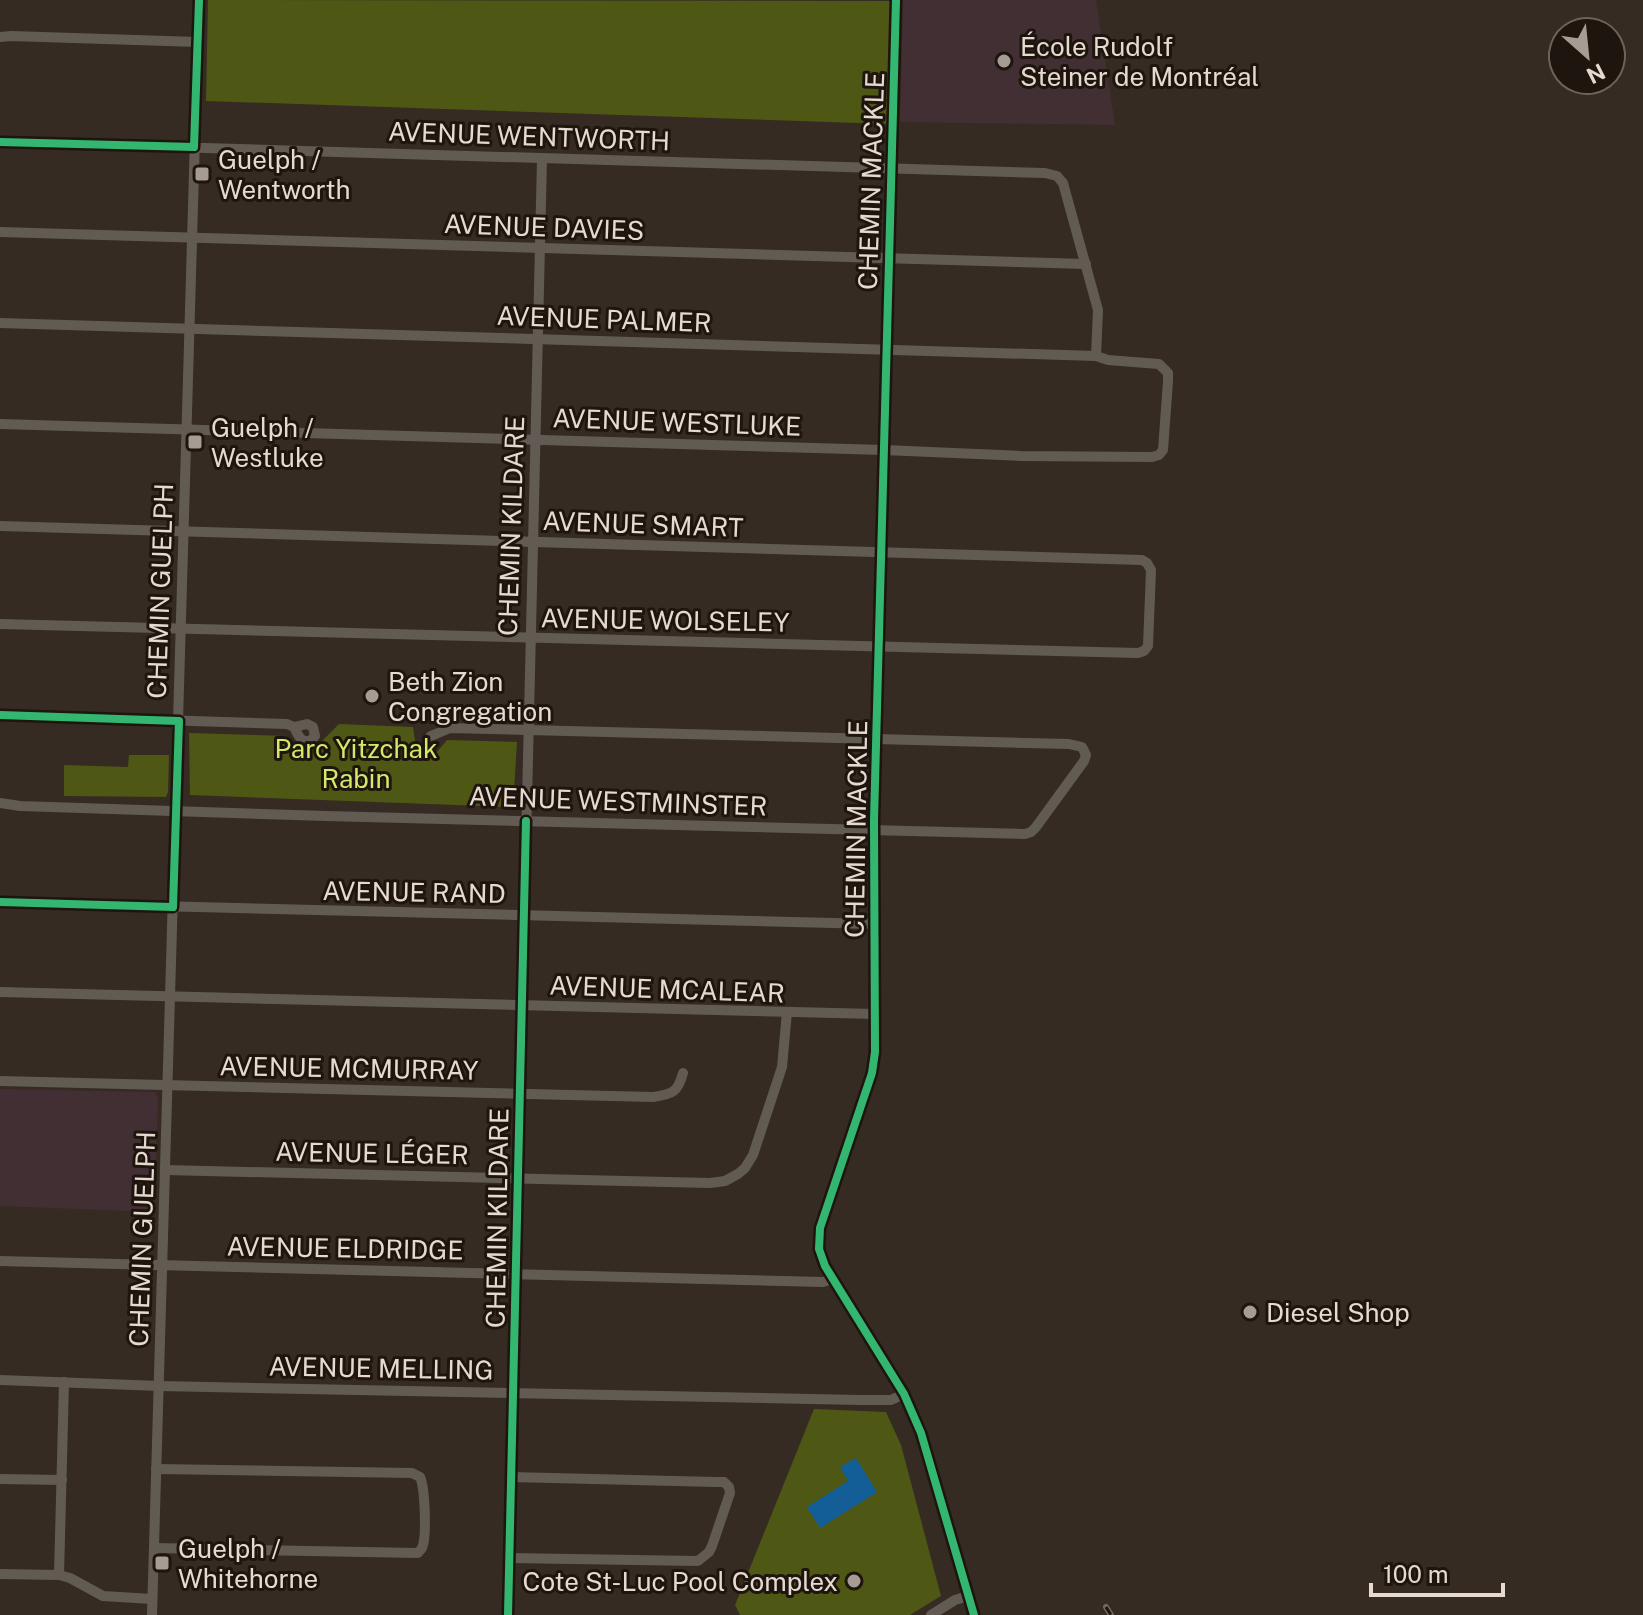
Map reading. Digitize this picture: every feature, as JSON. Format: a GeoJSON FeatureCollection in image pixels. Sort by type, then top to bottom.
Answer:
{"type":"FeatureCollection","features":[{"type":"Feature","properties":{"kind":"street","name":"CHEMIN GUELPH"},"geometry":{"type":"LineString","coordinates":[[152,1615],[199,0]]}},
{"type":"Feature","properties":{"kind":"street","name":"CHEMIN MACKLE"},"geometry":{"type":"LineString","coordinates":[[896,0],[874,830],[875,1052],[873,1068],[819,1233],[821,1254],[832,1279],[904,1394],[921,1433],[974,1615]]}},
{"type":"Feature","properties":{"kind":"street"},"geometry":{"type":"LineString","coordinates":[[0,37],[198,42]]}},
{"type":"Feature","properties":{"kind":"street","name":"AVENUE WENTWORTH"},"geometry":{"type":"LineString","coordinates":[[0,142],[1045,173],[1057,176],[1063,183],[1086,264]]}},
{"type":"Feature","properties":{"kind":"street","name":"CHEMIN KILDARE"},"geometry":{"type":"LineString","coordinates":[[508,1615],[542,159]]}},
{"type":"Feature","properties":{"kind":"street","name":"AVENUE DAVIES"},"geometry":{"type":"LineString","coordinates":[[0,232],[1086,264]]}},
{"type":"Feature","properties":{"kind":"street"},"geometry":{"type":"LineString","coordinates":[[1086,264],[1098,310],[1096,356]]}},
{"type":"Feature","properties":{"kind":"street","name":"AVENUE PALMER"},"geometry":{"type":"LineString","coordinates":[[0,323],[1096,356],[1108,360],[1152,363],[1164,368],[1168,373],[1166,408]]}},
{"type":"Feature","properties":{"kind":"street","name":"AVENUE WESTLUKE"},"geometry":{"type":"LineString","coordinates":[[0,424],[1021,456],[1152,457],[1163,450],[1166,408]]}},
{"type":"Feature","properties":{"kind":"street","name":"AVENUE SMART"},"geometry":{"type":"LineString","coordinates":[[0,526],[1142,560],[1151,570],[1149,638],[1148,646],[1138,653]]}},
{"type":"Feature","properties":{"kind":"street","name":"AVENUE WOLSELEY"},"geometry":{"type":"LineString","coordinates":[[0,624],[1138,653]]}},
{"type":"Feature","properties":{"kind":"street"},"geometry":{"type":"LineString","coordinates":[[0,715],[287,724],[294,727]]}},
{"type":"Feature","properties":{"kind":"street"},"geometry":{"type":"LineString","coordinates":[[431,736],[450,728],[877,739]]}},
{"type":"Feature","properties":{"kind":"street","name":"AVENUE WESTMINSTER"},"geometry":{"type":"LineString","coordinates":[[0,803],[176,811],[1029,833],[1084,761],[1085,751],[1078,745],[877,739]]}},
{"type":"Feature","properties":{"kind":"street","name":"AVENUE RAND"},"geometry":{"type":"LineString","coordinates":[[0,902],[874,924]]}},
{"type":"Feature","properties":{"kind":"street","name":"AVENUE MCALEAR"},"geometry":{"type":"LineString","coordinates":[[0,992],[875,1014]]}},
{"type":"Feature","properties":{"kind":"street","name":"AVENUE LÉGER"},"geometry":{"type":"LineString","coordinates":[[166,1170],[725,1181],[745,1168],[753,1155],[780,1074],[787,1012]]}},
{"type":"Feature","properties":{"kind":"street","name":"AVENUE MCMURRAY"},"geometry":{"type":"LineString","coordinates":[[0,1081],[653,1097],[676,1090],[683,1073]]}},
{"type":"Feature","properties":{"kind":"street","name":"AVENUE ELDRIDGE"},"geometry":{"type":"LineString","coordinates":[[0,1261],[823,1282],[832,1279]]}},
{"type":"Feature","properties":{"kind":"street","name":"AVENUE MELLING"},"geometry":{"type":"LineString","coordinates":[[0,1380],[160,1386],[891,1400],[904,1394]]}},
{"type":"Feature","properties":{"kind":"street"},"geometry":{"type":"LineString","coordinates":[[59,1575],[64,1382]]}},
{"type":"Feature","properties":{"kind":"street"},"geometry":{"type":"LineString","coordinates":[[155,1548],[418,1553],[422,1547],[424,1513],[424,1485],[420,1477],[412,1473],[156,1469]]}},
{"type":"Feature","properties":{"kind":"street"},"geometry":{"type":"LineString","coordinates":[[509,1558],[698,1561],[709,1552],[730,1493],[724,1482],[511,1477]]}},
{"type":"Feature","properties":{"kind":"street"},"geometry":{"type":"LineString","coordinates":[[0,1479],[62,1480]]}},
{"type":"Feature","properties":{"kind":"street"},"geometry":{"type":"LineString","coordinates":[[0,1574],[59,1575],[103,1596],[152,1599]]}},
{"type":"Feature","properties":{"kind":"street"},"geometry":{"type":"LineString","coordinates":[[931,1615],[968,1596]]}},
{"type":"Feature","properties":{"kind":"shaded area","name":"École Rudolf Steiner de Montréal"},"geometry":{"type":"Polygon","coordinates":[[[903,0],[1096,0],[1115,125],[900,122],[903,0]]]}},
{"type":"Feature","properties":{"kind":"shaded area"},"geometry":{"type":"Polygon","coordinates":[[[0,1089],[155,1092],[158,1099],[154,1212],[0,1206],[0,1089]]]}},
{"type":"Feature","properties":{"kind":"green space"},"geometry":{"type":"Polygon","coordinates":[[[208,0],[891,1],[888,124],[206,101],[208,0]]]}},
{"type":"Feature","properties":{"kind":"green space","name":"Parc Yitzchak Rabin"},"geometry":{"type":"Polygon","coordinates":[[[339,724],[413,727],[416,748],[428,753],[437,752],[447,740],[517,742],[513,807],[190,795],[189,733],[286,736],[295,746],[306,749],[320,743],[339,724]]]}},
{"type":"Feature","properties":{"kind":"green space"},"geometry":{"type":"Polygon","coordinates":[[[129,755],[169,755],[166,797],[64,796],[64,765],[128,767],[129,755]]]}},
{"type":"Feature","properties":{"kind":"green space"},"geometry":{"type":"Polygon","coordinates":[[[814,1409],[886,1412],[901,1445],[941,1596],[910,1615],[740,1615],[735,1605],[814,1409]]]}},
{"type":"Feature","properties":{"kind":"water"},"geometry":{"type":"Polygon","coordinates":[[[856,1458],[877,1492],[820,1528],[807,1507],[848,1481],[840,1467],[856,1458]]]}},
{"type":"Feature","properties":{"kind":"railway"},"geometry":{"type":"LineString","coordinates":[[1106,1607],[1111,1615]]}},
{"type":"Feature","properties":{"kind":"cycle path"},"geometry":{"type":"LineString","coordinates":[[0,142],[194,147],[199,0]]}},
{"type":"Feature","properties":{"kind":"cycle path"},"geometry":{"type":"LineString","coordinates":[[896,0],[874,820],[875,1052],[872,1073],[820,1228],[819,1249],[825,1266],[904,1394],[921,1433],[974,1615]]}},
{"type":"Feature","properties":{"kind":"cycle path"},"geometry":{"type":"LineString","coordinates":[[0,715],[179,721],[173,907],[0,902]]}},
{"type":"Feature","properties":{"kind":"cycle path"},"geometry":{"type":"LineString","coordinates":[[508,1615],[526,821]]}},
{"type":"Feature","properties":{"kind":"place","name":"École Rudolf Steiner de Montréal"},"geometry":{"type":"Point","coordinates":[1004,61]}},
{"type":"Feature","properties":{"kind":"place","name":"Guelph / Wentworth"},"geometry":{"type":"Point","coordinates":[202,174]}},
{"type":"Feature","properties":{"kind":"place","name":"Guelph / Westluke"},"geometry":{"type":"Point","coordinates":[195,442]}},
{"type":"Feature","properties":{"kind":"place","name":"Beth Zion Congregation"},"geometry":{"type":"Point","coordinates":[372,696]}},
{"type":"Feature","properties":{"kind":"place","name":"Diesel Shop"},"geometry":{"type":"Point","coordinates":[1250,1312]}},
{"type":"Feature","properties":{"kind":"place","name":"Guelph / Whitehorne"},"geometry":{"type":"Point","coordinates":[162,1563]}},
{"type":"Feature","properties":{"kind":"place","name":"Cote St-Luc Pool Complex"},"geometry":{"type":"Point","coordinates":[854,1581]}}]}
